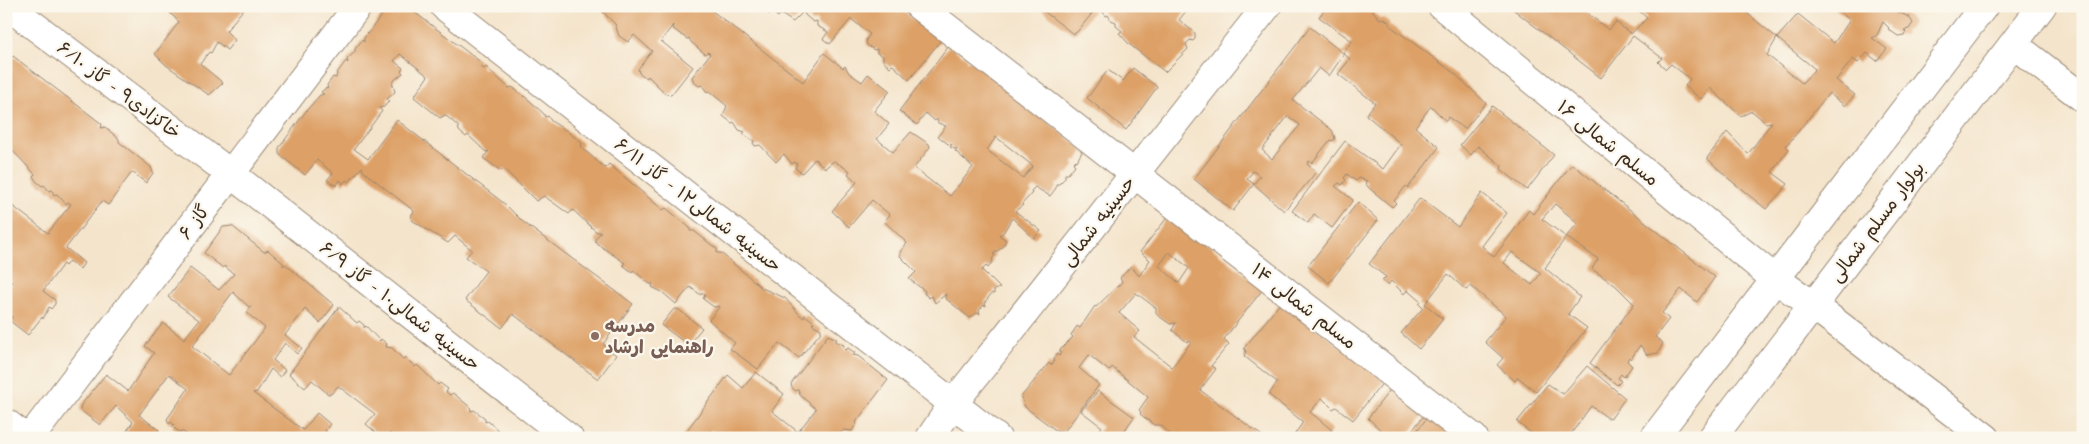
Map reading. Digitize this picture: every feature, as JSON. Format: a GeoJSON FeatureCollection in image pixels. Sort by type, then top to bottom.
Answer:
{"type":"FeatureCollection","features":[{"type":"Feature","properties":{"kind":"street","name":"خاکزادی۹ - گاز ۶/۱۰"},"geometry":{"type":"LineString","coordinates":[[8,6],[231,174]]}},
{"type":"Feature","properties":{"kind":"street","name":"گاز ۶"},"geometry":{"type":"LineString","coordinates":[[30,438],[358,6]]}},
{"type":"Feature","properties":{"kind":"street","name":"حسینیه شمالی۱۲ - گاز ۶/۱۱"},"geometry":{"type":"LineString","coordinates":[[444,6],[997,438]]}},
{"type":"Feature","properties":{"kind":"street","name":"مسلم شمالی ۱۴"},"geometry":{"type":"LineString","coordinates":[[919,6],[1474,438]]}},
{"type":"Feature","properties":{"kind":"street","name":"حسینیه شمالی"},"geometry":{"type":"LineString","coordinates":[[930,438],[952,404],[1267,6]]}},
{"type":"Feature","properties":{"kind":"street","name":"مسلم شمالی ۱۶"},"geometry":{"type":"LineString","coordinates":[[1442,6],[1775,279],[1813,305],[1986,438]]}},
{"type":"Feature","properties":{"kind":"street","name":"بولوار مسلم شمالی"},"geometry":{"type":"LineString","coordinates":[[1712,438],[2042,6]]}},
{"type":"Feature","properties":{"kind":"street"},"geometry":{"type":"LineString","coordinates":[[1654,438],[1775,279],[1974,10]]}},
{"type":"Feature","properties":{"kind":"street"},"geometry":{"type":"LineString","coordinates":[[2013,44],[2083,98]]}},
{"type":"Feature","properties":{"kind":"street","name":"حسینیه شمالی۱۰ - گاز ۶/۹"},"geometry":{"type":"LineString","coordinates":[[231,174],[570,438]]}},
{"type":"Feature","properties":{"kind":"street"},"geometry":{"type":"LineString","coordinates":[[6,423],[26,438]]}},
{"type":"Feature","properties":{"kind":"building"},"geometry":{"type":"Polygon","coordinates":[[[163,6],[246,6],[226,31],[235,40],[227,50],[217,42],[211,53],[209,52],[200,64],[223,83],[209,95],[166,65],[155,54],[179,22],[163,6]]]}},
{"type":"Feature","properties":{"kind":"building"},"geometry":{"type":"Polygon","coordinates":[[[389,6],[406,6],[482,63],[481,67],[484,69],[486,67],[509,88],[512,87],[529,100],[545,117],[548,116],[551,121],[582,143],[581,147],[605,168],[609,164],[663,210],[666,208],[690,228],[690,231],[694,231],[717,249],[717,253],[721,253],[762,288],[785,298],[800,315],[804,318],[805,315],[814,322],[812,324],[821,329],[821,332],[799,358],[779,343],[758,369],[730,349],[735,343],[709,320],[720,306],[714,307],[703,299],[705,295],[702,293],[701,295],[690,287],[676,304],[662,292],[652,287],[653,284],[650,284],[633,270],[632,272],[623,265],[625,263],[596,243],[595,239],[601,232],[597,232],[573,210],[569,214],[544,196],[536,201],[504,169],[501,171],[483,158],[489,151],[486,152],[468,135],[466,137],[459,131],[458,126],[445,115],[440,118],[414,97],[428,76],[400,54],[394,61],[403,68],[401,71],[403,73],[392,82],[395,92],[387,99],[389,101],[384,107],[379,108],[382,111],[354,149],[368,159],[397,120],[506,205],[523,222],[633,304],[603,344],[616,355],[598,379],[513,314],[502,328],[465,300],[486,271],[466,257],[472,250],[455,236],[448,243],[412,220],[411,216],[414,211],[363,171],[362,167],[349,182],[346,180],[343,184],[340,180],[336,186],[327,180],[333,173],[317,160],[305,175],[279,154],[279,148],[306,111],[320,95],[324,94],[321,92],[326,88],[328,89],[327,85],[333,77],[336,78],[337,73],[346,61],[348,63],[347,59],[355,52],[355,49],[362,40],[364,42],[364,38],[389,6]]]}},
{"type":"Feature","properties":{"kind":"building"},"geometry":{"type":"Polygon","coordinates":[[[606,6],[706,6],[803,82],[824,53],[843,68],[845,66],[849,73],[862,82],[868,74],[890,91],[874,111],[889,124],[877,139],[893,152],[911,132],[929,144],[930,147],[914,168],[950,196],[973,167],[955,151],[958,148],[950,147],[952,145],[938,136],[946,126],[938,123],[937,119],[935,121],[926,113],[917,125],[899,111],[949,46],[967,58],[967,61],[971,60],[1083,150],[1077,161],[1073,163],[1075,165],[1068,174],[1065,174],[1065,178],[1059,184],[1056,184],[1056,188],[1050,196],[1035,187],[1023,205],[1015,211],[1041,231],[1034,238],[1012,218],[1003,233],[999,235],[1006,240],[1003,247],[993,254],[995,255],[992,259],[993,261],[988,268],[986,266],[982,270],[1000,288],[994,290],[994,294],[992,293],[985,302],[986,306],[984,305],[979,310],[980,314],[977,313],[970,318],[945,298],[946,294],[935,303],[932,296],[929,298],[924,293],[925,291],[909,279],[916,272],[900,256],[900,252],[907,243],[884,221],[890,215],[872,200],[849,227],[832,211],[857,182],[848,174],[850,171],[834,161],[825,168],[815,159],[802,173],[795,168],[797,164],[794,162],[792,164],[784,154],[776,162],[760,145],[755,146],[754,141],[743,134],[745,132],[739,130],[734,122],[732,123],[723,116],[727,106],[709,91],[707,92],[702,85],[699,86],[694,82],[692,77],[710,54],[708,52],[705,54],[689,38],[687,39],[672,28],[673,25],[661,41],[693,67],[671,95],[666,94],[648,76],[647,78],[639,73],[638,69],[652,51],[634,35],[628,42],[619,36],[615,24],[603,12],[607,8],[606,6]],[[996,137],[987,150],[1023,178],[1033,166],[996,137]]]}},
{"type":"Feature","properties":{"kind":"building"},"geometry":{"type":"Polygon","coordinates":[[[760,6],[897,6],[914,20],[916,18],[941,40],[909,80],[894,66],[890,67],[883,61],[883,56],[877,53],[877,49],[874,50],[867,45],[866,40],[870,34],[851,19],[830,44],[823,39],[828,32],[817,26],[817,21],[813,22],[805,15],[804,11],[793,22],[781,14],[778,17],[772,12],[769,14],[760,6]]]}},
{"type":"Feature","properties":{"kind":"building"},"geometry":{"type":"Polygon","coordinates":[[[1042,6],[1098,6],[1077,32],[1073,34],[1041,9],[1042,6]]]}},
{"type":"Feature","properties":{"kind":"building"},"geometry":{"type":"Polygon","coordinates":[[[1098,6],[1190,6],[1179,20],[1195,33],[1195,39],[1193,41],[1190,40],[1186,44],[1188,49],[1165,72],[1129,44],[1119,33],[1122,31],[1116,26],[1116,22],[1111,20],[1108,15],[1106,16],[1098,6]]]}},
{"type":"Feature","properties":{"kind":"building"},"geometry":{"type":"Polygon","coordinates":[[[1327,6],[1368,6],[1380,19],[1383,18],[1389,22],[1389,25],[1454,73],[1486,103],[1465,129],[1448,117],[1446,121],[1431,106],[1415,127],[1439,147],[1408,188],[1406,186],[1394,201],[1396,203],[1392,207],[1369,188],[1365,183],[1367,181],[1359,178],[1356,181],[1347,174],[1344,178],[1346,180],[1342,185],[1339,183],[1335,186],[1353,200],[1332,228],[1314,214],[1308,223],[1292,211],[1345,141],[1383,169],[1401,144],[1366,115],[1375,103],[1338,74],[1350,59],[1343,53],[1352,41],[1319,17],[1327,6]]]}},
{"type":"Feature","properties":{"kind":"building"},"geometry":{"type":"Polygon","coordinates":[[[1509,6],[1578,6],[1609,30],[1616,22],[1631,34],[1647,18],[1634,6],[1744,6],[1742,9],[1777,38],[1798,14],[1834,43],[1850,20],[1832,6],[1892,6],[1898,12],[1909,17],[1913,23],[1909,29],[1904,30],[1906,32],[1904,35],[1898,36],[1888,29],[1883,22],[1877,35],[1872,38],[1887,49],[1877,61],[1867,53],[1858,63],[1853,59],[1836,80],[1855,95],[1845,106],[1829,93],[1788,144],[1785,145],[1789,149],[1772,172],[1788,184],[1766,209],[1729,179],[1707,158],[1727,132],[1748,154],[1772,122],[1766,123],[1752,111],[1741,116],[1710,88],[1701,99],[1685,86],[1690,79],[1671,64],[1666,69],[1658,62],[1662,58],[1633,36],[1601,78],[1509,6]],[[1777,38],[1767,55],[1802,83],[1815,69],[1777,38]]]}},
{"type":"Feature","properties":{"kind":"building"},"geometry":{"type":"Polygon","coordinates":[[[1310,27],[1344,54],[1329,76],[1319,68],[1293,100],[1332,130],[1335,138],[1333,141],[1330,140],[1312,163],[1309,161],[1307,164],[1316,172],[1284,211],[1254,184],[1233,211],[1194,179],[1310,27]],[[1288,116],[1262,150],[1272,159],[1300,125],[1288,116]],[[1253,171],[1247,179],[1254,184],[1260,176],[1253,171]]]}},
{"type":"Feature","properties":{"kind":"building"},"geometry":{"type":"Polygon","coordinates":[[[6,52],[9,57],[13,56],[102,124],[101,128],[105,127],[119,139],[119,142],[151,167],[153,173],[146,183],[132,172],[108,205],[102,201],[66,248],[84,263],[80,269],[69,261],[65,266],[63,264],[43,291],[55,300],[55,304],[51,309],[49,307],[43,319],[42,317],[28,335],[10,321],[12,317],[6,312],[6,288],[12,282],[6,277],[6,201],[48,233],[71,204],[68,202],[66,204],[57,194],[54,195],[52,190],[49,191],[44,185],[42,186],[36,181],[33,176],[35,174],[6,144],[6,52]]]}},
{"type":"Feature","properties":{"kind":"building"},"geometry":{"type":"Polygon","coordinates":[[[1133,68],[1157,87],[1126,130],[1087,98],[1108,70],[1123,81],[1133,68]]]}},
{"type":"Feature","properties":{"kind":"building"},"geometry":{"type":"Polygon","coordinates":[[[1492,106],[1554,155],[1527,190],[1501,169],[1502,166],[1478,146],[1471,155],[1460,145],[1492,106]]]}},
{"type":"Feature","properties":{"kind":"building"},"geometry":{"type":"Polygon","coordinates":[[[1572,164],[1715,277],[1697,302],[1681,289],[1662,313],[1669,319],[1655,337],[1663,343],[1658,353],[1647,355],[1640,345],[1631,359],[1629,357],[1627,361],[1632,366],[1624,377],[1621,374],[1618,378],[1621,381],[1617,385],[1590,363],[1634,304],[1616,286],[1592,269],[1598,259],[1566,237],[1545,268],[1580,297],[1568,314],[1587,328],[1536,392],[1518,377],[1515,381],[1497,365],[1503,358],[1485,342],[1506,316],[1471,286],[1466,290],[1448,274],[1425,304],[1443,319],[1419,349],[1401,333],[1423,308],[1419,304],[1421,302],[1407,290],[1404,294],[1391,281],[1388,285],[1382,281],[1386,277],[1369,264],[1420,198],[1458,227],[1482,193],[1507,213],[1482,246],[1494,257],[1529,210],[1533,214],[1572,164]],[[1555,204],[1542,219],[1566,237],[1578,223],[1555,204]],[[1512,252],[1504,263],[1532,285],[1541,273],[1512,252]]]}},
{"type":"Feature","properties":{"kind":"building"},"geometry":{"type":"Polygon","coordinates":[[[1358,202],[1378,220],[1329,283],[1308,266],[1358,202]]]}},
{"type":"Feature","properties":{"kind":"building"},"geometry":{"type":"Polygon","coordinates":[[[1170,214],[1263,289],[1224,339],[1229,344],[1211,366],[1216,369],[1200,390],[1265,438],[1181,438],[1177,435],[1174,438],[1161,425],[1154,425],[1140,414],[1139,410],[1148,397],[1112,367],[1109,371],[1089,355],[1079,368],[1099,385],[1063,433],[1058,432],[1025,407],[1021,397],[1049,363],[1051,365],[1054,362],[1057,354],[1059,356],[1061,352],[1059,351],[1073,337],[1071,335],[1077,326],[1080,328],[1095,306],[1122,282],[1120,278],[1131,266],[1139,276],[1150,260],[1140,252],[1170,214]],[[1169,252],[1159,266],[1179,283],[1189,268],[1169,252]],[[1136,293],[1119,313],[1140,331],[1134,337],[1172,367],[1191,342],[1189,340],[1187,342],[1172,330],[1176,323],[1170,324],[1156,314],[1156,308],[1136,293]]]}},
{"type":"Feature","properties":{"kind":"building"},"geometry":{"type":"Polygon","coordinates":[[[232,226],[264,252],[268,250],[283,263],[283,266],[285,264],[334,305],[320,323],[305,309],[285,335],[302,348],[297,354],[285,343],[273,360],[285,370],[280,377],[271,369],[257,392],[253,393],[303,430],[317,413],[330,424],[325,431],[334,438],[191,438],[182,431],[180,432],[172,427],[174,425],[171,422],[169,424],[167,419],[188,389],[169,374],[139,415],[159,430],[153,438],[122,438],[133,422],[116,406],[100,425],[80,410],[81,405],[106,374],[128,391],[154,353],[145,346],[163,323],[184,339],[199,320],[168,297],[190,268],[219,290],[234,274],[204,253],[223,227],[232,226]],[[233,292],[192,346],[229,375],[265,328],[247,313],[251,306],[249,307],[233,292]]]}},
{"type":"Feature","properties":{"kind":"building"},"geometry":{"type":"Polygon","coordinates":[[[1282,301],[1384,381],[1353,420],[1336,407],[1333,409],[1322,398],[1310,412],[1332,430],[1326,438],[1292,438],[1303,422],[1269,395],[1277,382],[1244,356],[1246,351],[1244,348],[1282,301]]]}},
{"type":"Feature","properties":{"kind":"building"},"geometry":{"type":"Polygon","coordinates":[[[339,307],[357,323],[359,321],[364,325],[364,328],[366,326],[380,341],[381,339],[387,344],[386,347],[392,348],[415,367],[417,365],[438,385],[440,383],[448,389],[446,392],[450,395],[453,393],[470,407],[471,411],[474,410],[485,418],[485,422],[488,421],[504,436],[509,438],[393,438],[390,433],[385,438],[382,438],[366,424],[375,414],[338,386],[331,394],[328,394],[312,380],[305,388],[289,374],[339,307]]]}},
{"type":"Feature","properties":{"kind":"building"},"geometry":{"type":"Polygon","coordinates":[[[674,309],[678,309],[702,328],[688,345],[661,325],[674,309]]]}},
{"type":"Feature","properties":{"kind":"building"},"geometry":{"type":"Polygon","coordinates":[[[828,335],[837,339],[835,341],[844,345],[843,347],[846,350],[848,348],[855,353],[853,355],[858,356],[888,380],[856,422],[852,431],[844,430],[834,438],[718,438],[711,430],[705,438],[681,438],[728,375],[743,388],[756,372],[784,394],[772,411],[798,432],[816,409],[800,395],[798,389],[796,391],[792,388],[791,384],[828,335]]]}},
{"type":"Feature","properties":{"kind":"building"},"geometry":{"type":"Polygon","coordinates":[[[1587,366],[1625,398],[1612,417],[1608,418],[1591,406],[1568,438],[1537,438],[1517,422],[1548,384],[1563,394],[1587,366]]]}},
{"type":"Feature","properties":{"kind":"building"},"geometry":{"type":"Polygon","coordinates":[[[1393,386],[1426,413],[1406,438],[1389,438],[1368,418],[1393,386]]]}},
{"type":"Feature","properties":{"kind":"building"},"geometry":{"type":"Polygon","coordinates":[[[1098,391],[1134,417],[1119,438],[1093,438],[1102,427],[1081,411],[1098,391]]]}},
{"type":"Feature","properties":{"kind":"building"},"geometry":{"type":"Polygon","coordinates":[[[1431,413],[1462,438],[1411,438],[1431,413]]]}},
{"type":"Feature","properties":{"kind":"place","name":"مدرسه راهنمایی ارشاد"},"geometry":{"type":"Point","coordinates":[595,336]}}]}
